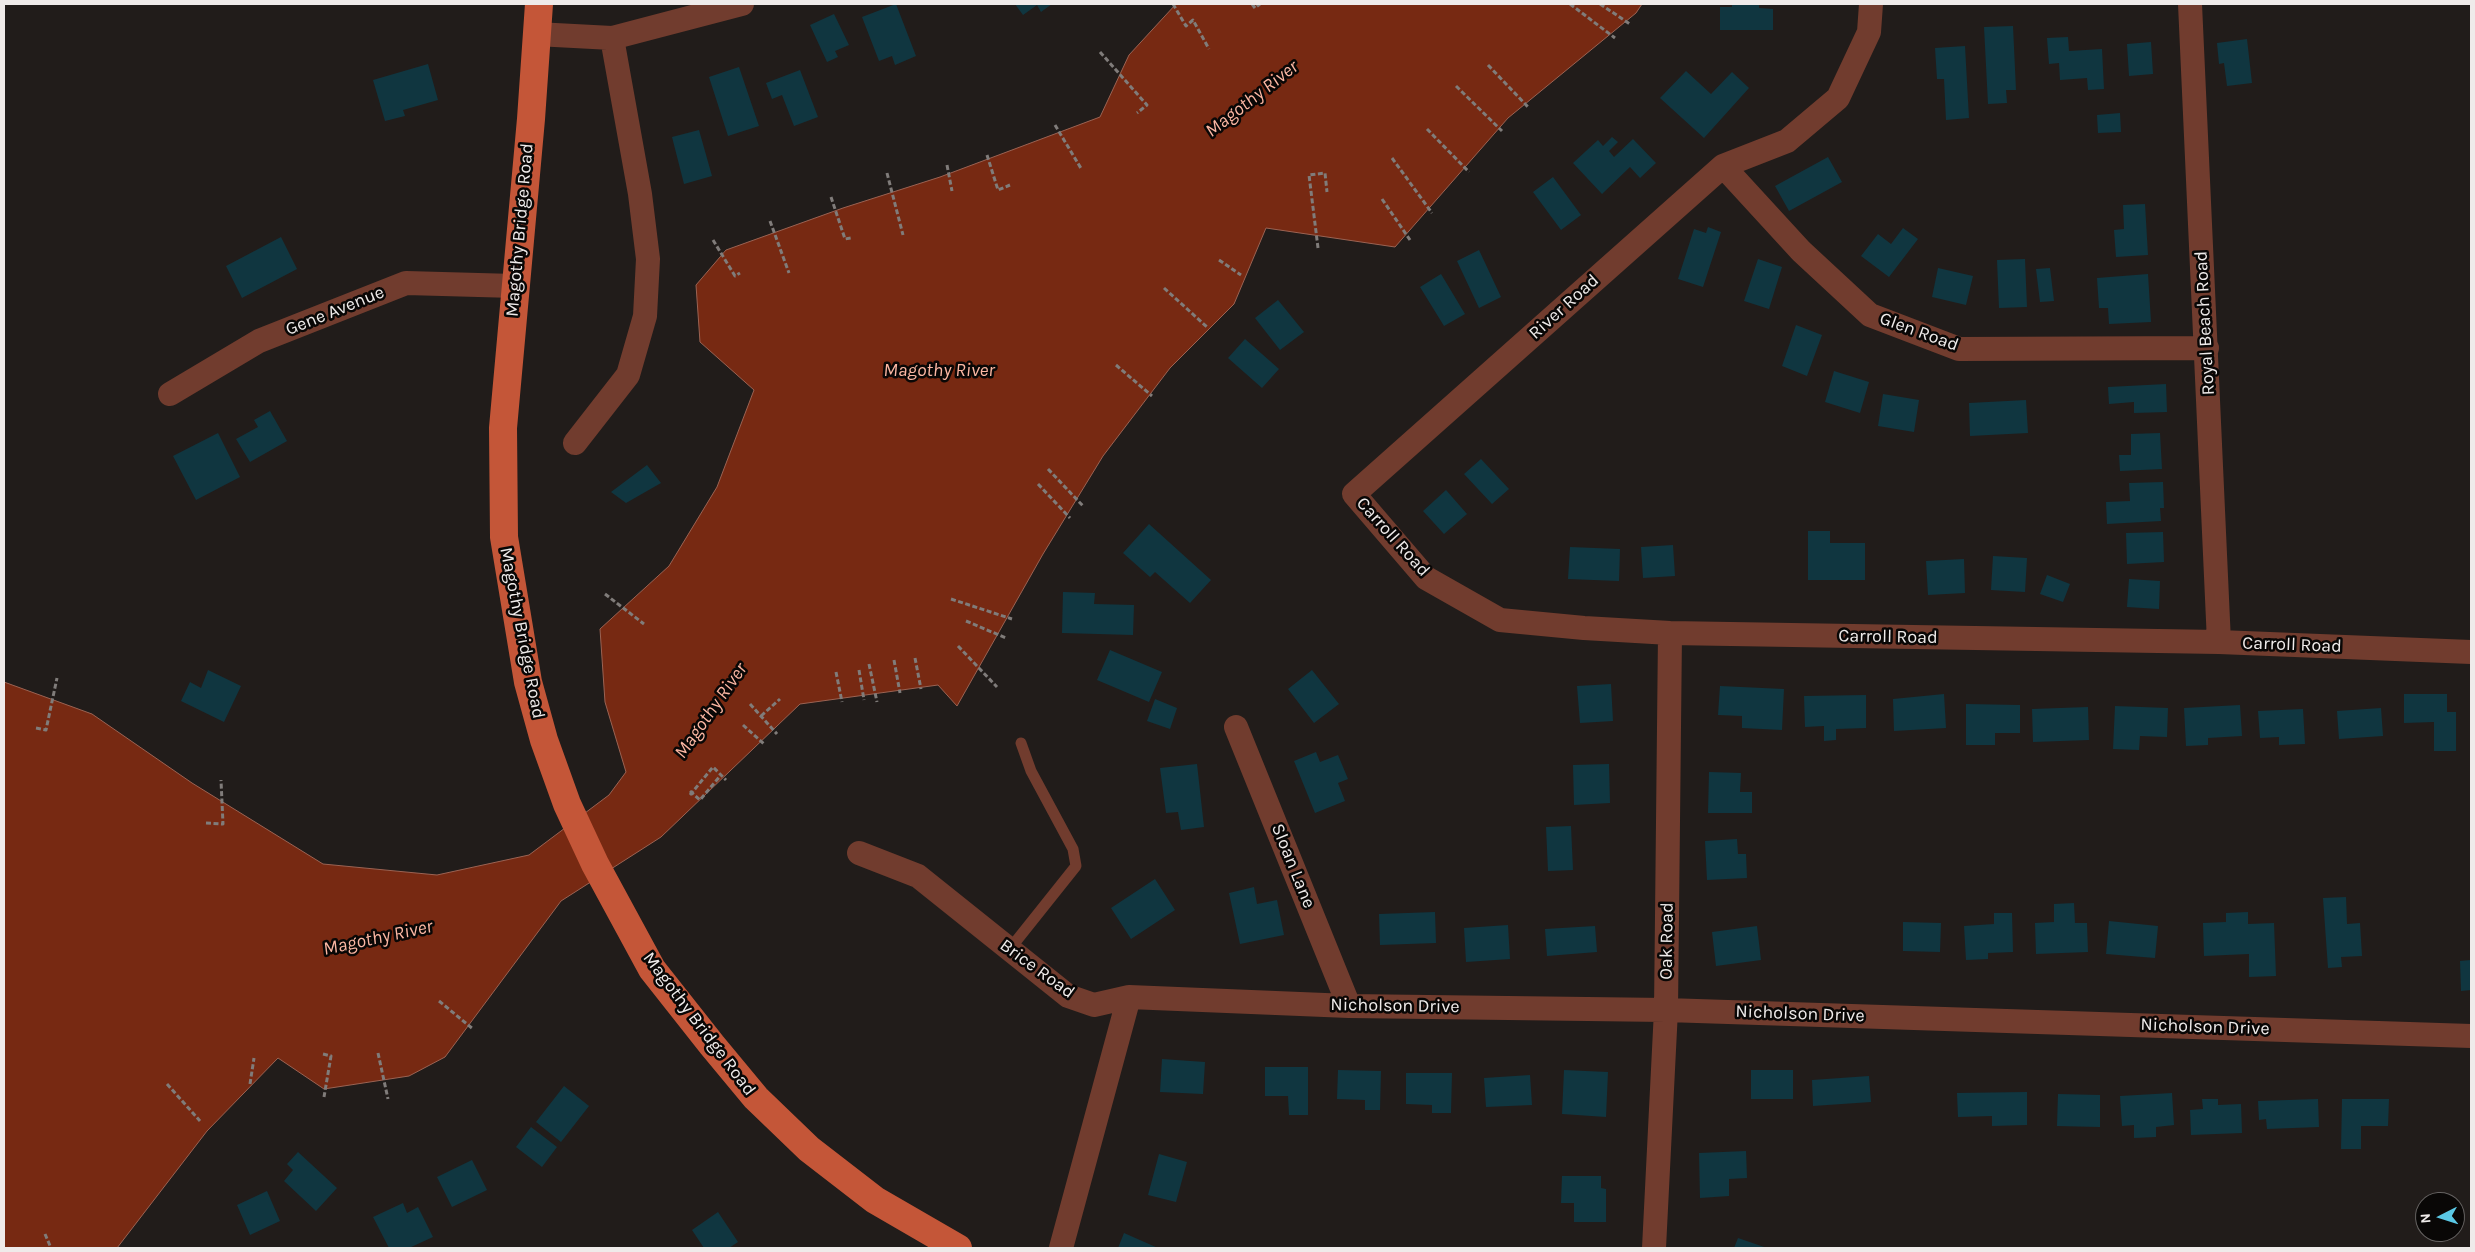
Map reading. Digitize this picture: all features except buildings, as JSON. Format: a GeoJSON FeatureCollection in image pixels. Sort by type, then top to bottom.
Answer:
{"type":"FeatureCollection","features":[{"type":"Feature","properties":{"kind":"main road","name":"Magothy Bridge Road"},"geometry":{"type":"LineString","coordinates":[[539,4],[531,119],[503,428],[504,537],[528,682],[544,740],[567,804],[652,969],[756,1098],[809,1149],[875,1200],[958,1248]]}},
{"type":"Feature","properties":{"kind":"street"},"geometry":{"type":"LineString","coordinates":[[536,34],[612,38],[742,4]]}},
{"type":"Feature","properties":{"kind":"street","name":"River Road"},"geometry":{"type":"LineString","coordinates":[[1354,494],[1723,166],[1787,141],[1838,98],[1870,32],[1871,4]]}},
{"type":"Feature","properties":{"kind":"street","name":"Royal Beach Road"},"geometry":{"type":"LineString","coordinates":[[2190,4],[2219,642]]}},
{"type":"Feature","properties":{"kind":"street"},"geometry":{"type":"LineString","coordinates":[[575,444],[628,375],[645,316],[648,260],[640,194],[612,38]]}},
{"type":"Feature","properties":{"kind":"street","name":"Glen Road"},"geometry":{"type":"LineString","coordinates":[[1723,166],[1801,251],[1870,314],[1959,349],[2207,348]]}},
{"type":"Feature","properties":{"kind":"street","name":"Gene Avenue"},"geometry":{"type":"LineString","coordinates":[[170,394],[259,341],[406,283],[515,286]]}},
{"type":"Feature","properties":{"kind":"street","name":"Carroll Road"},"geometry":{"type":"LineString","coordinates":[[1354,494],[1426,578],[1500,620],[1670,633],[2219,642],[2471,652]]}},
{"type":"Feature","properties":{"kind":"street","name":"Oak Road"},"geometry":{"type":"LineString","coordinates":[[1654,1248],[1666,1010],[1670,633]]}},
{"type":"Feature","properties":{"kind":"street","name":"Sloan Lane"},"geometry":{"type":"LineString","coordinates":[[1236,727],[1350,1006]]}},
{"type":"Feature","properties":{"kind":"street","name":"Brice Road"},"geometry":{"type":"LineString","coordinates":[[860,853],[918,876],[1068,996],[1094,1005],[1129,997]]}},
{"type":"Feature","properties":{"kind":"street"},"geometry":{"type":"LineString","coordinates":[[1061,1248],[1129,997]]}},
{"type":"Feature","properties":{"kind":"street","name":"Nicholson Drive"},"geometry":{"type":"LineString","coordinates":[[1129,997],[1350,1006],[1666,1010],[2471,1036]]}},
{"type":"Feature","properties":{"kind":"lane"},"geometry":{"type":"LineString","coordinates":[[1009,950],[1076,866],[1073,849],[1031,771],[1021,743]]}},
{"type":"Feature","properties":{"kind":"path"},"geometry":{"type":"LineString","coordinates":[[1173,4],[1186,26],[1194,20],[1209,49]]}},
{"type":"Feature","properties":{"kind":"path"},"geometry":{"type":"LineString","coordinates":[[1252,4],[1255,8],[1260,4]]}},
{"type":"Feature","properties":{"kind":"path"},"geometry":{"type":"LineString","coordinates":[[1570,4],[1616,38]]}},
{"type":"Feature","properties":{"kind":"path"},"geometry":{"type":"LineString","coordinates":[[1600,4],[1630,24]]}},
{"type":"Feature","properties":{"kind":"path"},"geometry":{"type":"LineString","coordinates":[[1100,52],[1147,105],[1137,113]]}},
{"type":"Feature","properties":{"kind":"path"},"geometry":{"type":"LineString","coordinates":[[1488,65],[1528,107]]}},
{"type":"Feature","properties":{"kind":"path"},"geometry":{"type":"LineString","coordinates":[[1456,86],[1502,131]]}},
{"type":"Feature","properties":{"kind":"path"},"geometry":{"type":"LineString","coordinates":[[1055,125],[1082,170]]}},
{"type":"Feature","properties":{"kind":"path"},"geometry":{"type":"LineString","coordinates":[[1427,129],[1469,172]]}},
{"type":"Feature","properties":{"kind":"path"},"geometry":{"type":"LineString","coordinates":[[987,155],[998,190],[1010,185]]}},
{"type":"Feature","properties":{"kind":"path"},"geometry":{"type":"LineString","coordinates":[[1392,158],[1432,213]]}},
{"type":"Feature","properties":{"kind":"path"},"geometry":{"type":"LineString","coordinates":[[947,165],[952,190]]}},
{"type":"Feature","properties":{"kind":"path"},"geometry":{"type":"LineString","coordinates":[[887,172],[903,235]]}},
{"type":"Feature","properties":{"kind":"path"},"geometry":{"type":"LineString","coordinates":[[1318,248],[1309,176],[1325,173],[1327,192]]}},
{"type":"Feature","properties":{"kind":"path"},"geometry":{"type":"LineString","coordinates":[[831,197],[845,239],[851,238]]}},
{"type":"Feature","properties":{"kind":"path"},"geometry":{"type":"LineString","coordinates":[[1382,199],[1410,240]]}},
{"type":"Feature","properties":{"kind":"path"},"geometry":{"type":"LineString","coordinates":[[770,221],[789,272]]}},
{"type":"Feature","properties":{"kind":"path"},"geometry":{"type":"LineString","coordinates":[[713,240],[735,276],[740,273]]}},
{"type":"Feature","properties":{"kind":"path"},"geometry":{"type":"LineString","coordinates":[[1219,260],[1241,275]]}},
{"type":"Feature","properties":{"kind":"path"},"geometry":{"type":"LineString","coordinates":[[1164,288],[1207,327]]}},
{"type":"Feature","properties":{"kind":"path"},"geometry":{"type":"LineString","coordinates":[[1116,365],[1152,396]]}},
{"type":"Feature","properties":{"kind":"path"},"geometry":{"type":"LineString","coordinates":[[1048,469],[1083,506]]}},
{"type":"Feature","properties":{"kind":"path"},"geometry":{"type":"LineString","coordinates":[[1038,484],[1070,518]]}},
{"type":"Feature","properties":{"kind":"path"},"geometry":{"type":"LineString","coordinates":[[605,594],[644,624]]}},
{"type":"Feature","properties":{"kind":"path"},"geometry":{"type":"LineString","coordinates":[[951,599],[1012,619]]}},
{"type":"Feature","properties":{"kind":"path"},"geometry":{"type":"LineString","coordinates":[[966,621],[1006,638]]}},
{"type":"Feature","properties":{"kind":"path"},"geometry":{"type":"LineString","coordinates":[[958,646],[997,687]]}},
{"type":"Feature","properties":{"kind":"path"},"geometry":{"type":"LineString","coordinates":[[915,658],[921,689]]}},
{"type":"Feature","properties":{"kind":"path"},"geometry":{"type":"LineString","coordinates":[[894,660],[900,693]]}},
{"type":"Feature","properties":{"kind":"path"},"geometry":{"type":"LineString","coordinates":[[870,664],[877,702]]}},
{"type":"Feature","properties":{"kind":"path"},"geometry":{"type":"LineString","coordinates":[[859,670],[864,700]]}},
{"type":"Feature","properties":{"kind":"path"},"geometry":{"type":"LineString","coordinates":[[836,672],[842,702]]}},
{"type":"Feature","properties":{"kind":"path"},"geometry":{"type":"LineString","coordinates":[[36,728],[46,730],[57,678]]}},
{"type":"Feature","properties":{"kind":"path"},"geometry":{"type":"LineString","coordinates":[[760,716],[780,699]]}},
{"type":"Feature","properties":{"kind":"path"},"geometry":{"type":"LineString","coordinates":[[750,704],[777,734]]}},
{"type":"Feature","properties":{"kind":"path"},"geometry":{"type":"LineString","coordinates":[[743,725],[764,744]]}},
{"type":"Feature","properties":{"kind":"path"},"geometry":{"type":"LineString","coordinates":[[721,775],[700,800],[690,793],[713,767],[721,775],[726,780]]}},
{"type":"Feature","properties":{"kind":"path"},"geometry":{"type":"LineString","coordinates":[[206,823],[223,824],[222,780]]}},
{"type":"Feature","properties":{"kind":"path"},"geometry":{"type":"LineString","coordinates":[[439,1001],[473,1029]]}},
{"type":"Feature","properties":{"kind":"path"},"geometry":{"type":"LineString","coordinates":[[323,1054],[331,1056],[324,1097]]}},
{"type":"Feature","properties":{"kind":"path"},"geometry":{"type":"LineString","coordinates":[[378,1054],[388,1099]]}},
{"type":"Feature","properties":{"kind":"path"},"geometry":{"type":"LineString","coordinates":[[250,1084],[254,1058]]}},
{"type":"Feature","properties":{"kind":"path"},"geometry":{"type":"LineString","coordinates":[[167,1084],[200,1121]]}},
{"type":"Feature","properties":{"kind":"path"},"geometry":{"type":"LineString","coordinates":[[45,1234],[51,1248]]}},
{"type":"Feature","properties":{"kind":"water","name":"Magothy River"},"geometry":{"type":"Polygon","coordinates":[[[1176,4],[1642,4],[1636,13],[1508,118],[1395,247],[1266,228],[1234,304],[1170,368],[1103,456],[1043,554],[957,706],[938,685],[800,704],[661,837],[561,901],[445,1057],[409,1076],[324,1089],[278,1058],[207,1131],[117,1248],[4,1248],[4,682],[92,714],[192,783],[323,864],[437,875],[529,855],[609,795],[626,772],[605,702],[600,629],[669,566],[717,487],[754,390],[700,342],[696,285],[726,250],[843,208],[940,177],[1100,117],[1129,55],[1176,4]]]}}]}
